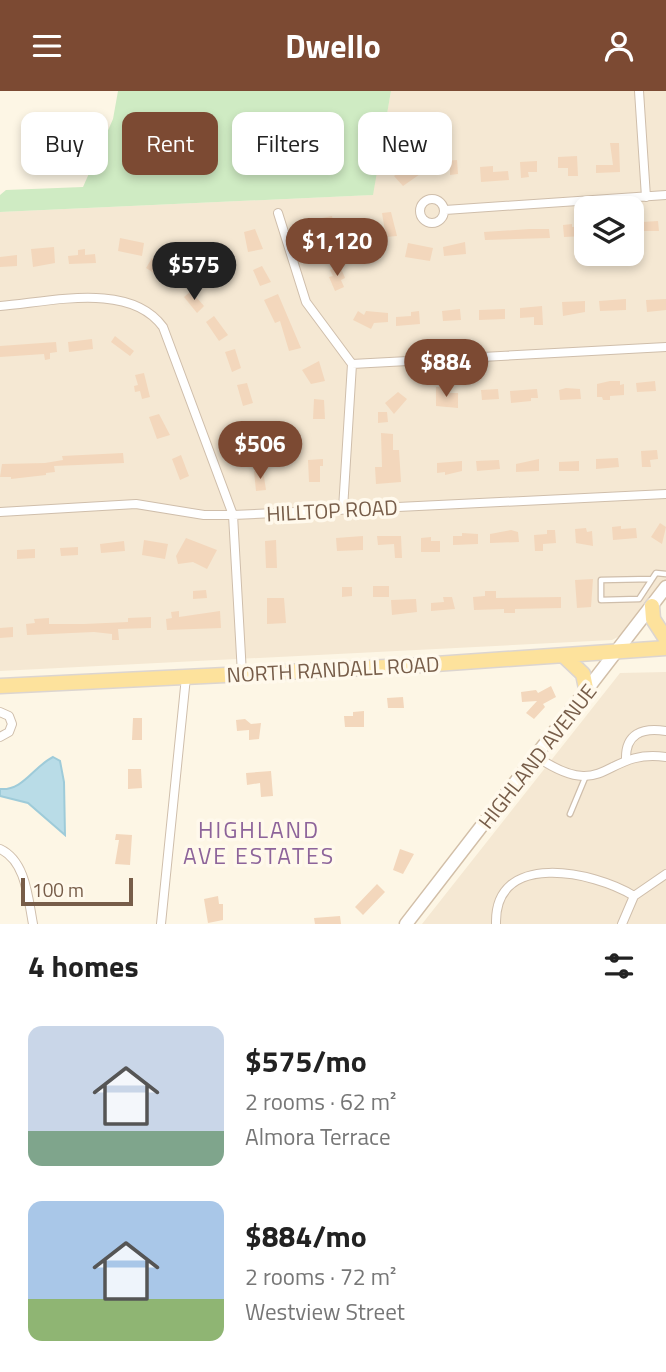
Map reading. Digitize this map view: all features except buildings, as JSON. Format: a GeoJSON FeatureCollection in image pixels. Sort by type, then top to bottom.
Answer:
{"type":"FeatureCollection","features":[{"type":"Feature","properties":{"kind":"main road","name":"HIGHLAND AVENUE"},"geometry":{"type":"LineString","coordinates":[[406,924],[619,652],[666,587]]}},
{"type":"Feature","properties":{"kind":"main road"},"geometry":{"type":"LineString","coordinates":[[652,606],[653,619],[666,639]]}},
{"type":"Feature","properties":{"kind":"main road","name":"NORTH RANDALL ROAD"},"geometry":{"type":"LineString","coordinates":[[0,686],[564,656],[666,648]]}},
{"type":"Feature","properties":{"kind":"main road"},"geometry":{"type":"LineString","coordinates":[[564,656],[583,674],[587,693]]}},
{"type":"Feature","properties":{"kind":"street"},"geometry":{"type":"LineString","coordinates":[[639,91],[646,197]]}},
{"type":"Feature","properties":{"kind":"street"},"geometry":{"type":"LineString","coordinates":[[445,211],[666,195]]}},
{"type":"Feature","properties":{"kind":"street"},"geometry":{"type":"LineString","coordinates":[[278,213],[306,302],[352,363],[343,509]]}},
{"type":"Feature","properties":{"kind":"street"},"geometry":{"type":"LineString","coordinates":[[0,306],[110,299],[130,301],[153,314],[168,337],[233,516],[242,674]]}},
{"type":"Feature","properties":{"kind":"street"},"geometry":{"type":"LineString","coordinates":[[352,363],[666,347]]}},
{"type":"Feature","properties":{"kind":"street","name":"HILLTOP ROAD"},"geometry":{"type":"LineString","coordinates":[[0,512],[136,504],[204,515],[233,516],[666,494]]}},
{"type":"Feature","properties":{"kind":"street"},"geometry":{"type":"LineString","coordinates":[[161,924],[186,677]]}},
{"type":"Feature","properties":{"kind":"street"},"geometry":{"type":"LineString","coordinates":[[0,712],[9,716],[12,724],[9,732],[0,737]]}},
{"type":"Feature","properties":{"kind":"street"},"geometry":{"type":"LineString","coordinates":[[626,760],[626,743],[632,735],[648,730],[666,731]]}},
{"type":"Feature","properties":{"kind":"street"},"geometry":{"type":"LineString","coordinates":[[537,757],[566,774],[585,778],[626,760],[648,756],[666,757]]}},
{"type":"Feature","properties":{"kind":"street"},"geometry":{"type":"LineString","coordinates":[[0,849],[12,855],[24,881],[33,924]]}},
{"type":"Feature","properties":{"kind":"street"},"geometry":{"type":"LineString","coordinates":[[496,924],[497,902],[512,884],[553,872],[583,874],[634,896]]}},
{"type":"Feature","properties":{"kind":"street"},"geometry":{"type":"LineString","coordinates":[[622,924],[634,896],[666,874]]}},
{"type":"Feature","properties":{"kind":"lane"},"geometry":{"type":"LineString","coordinates":[[652,579],[601,580],[601,600],[639,599],[656,573],[666,574]]}},
{"type":"Feature","properties":{"kind":"lane"},"geometry":{"type":"LineString","coordinates":[[570,814],[585,778]]}},
{"type":"Feature","properties":{"kind":"shaded area"},"geometry":{"type":"Polygon","coordinates":[[[391,91],[666,91],[666,584],[627,632],[612,640],[0,671],[0,212],[372,195],[376,175],[452,175],[452,112],[387,112],[391,91]]]}},
{"type":"Feature","properties":{"kind":"shaded area"},"geometry":{"type":"Polygon","coordinates":[[[666,672],[666,924],[422,924],[620,673],[666,672]]]}},
{"type":"Feature","properties":{"kind":"green space"},"geometry":{"type":"Polygon","coordinates":[[[118,91],[391,91],[387,112],[358,112],[358,175],[376,175],[373,195],[0,212],[0,195],[6,190],[83,187],[88,175],[108,175],[108,130],[118,91]]]}},
{"type":"Feature","properties":{"kind":"water"},"geometry":{"type":"Polygon","coordinates":[[[53,757],[60,761],[64,782],[65,835],[28,803],[0,796],[0,789],[8,789],[22,782],[53,757]]]}},
{"type":"Feature","properties":{"kind":"district","name":"HIGHLAND AVE ESTATES"},"geometry":{"type":"Point","coordinates":[259,842]}}]}
